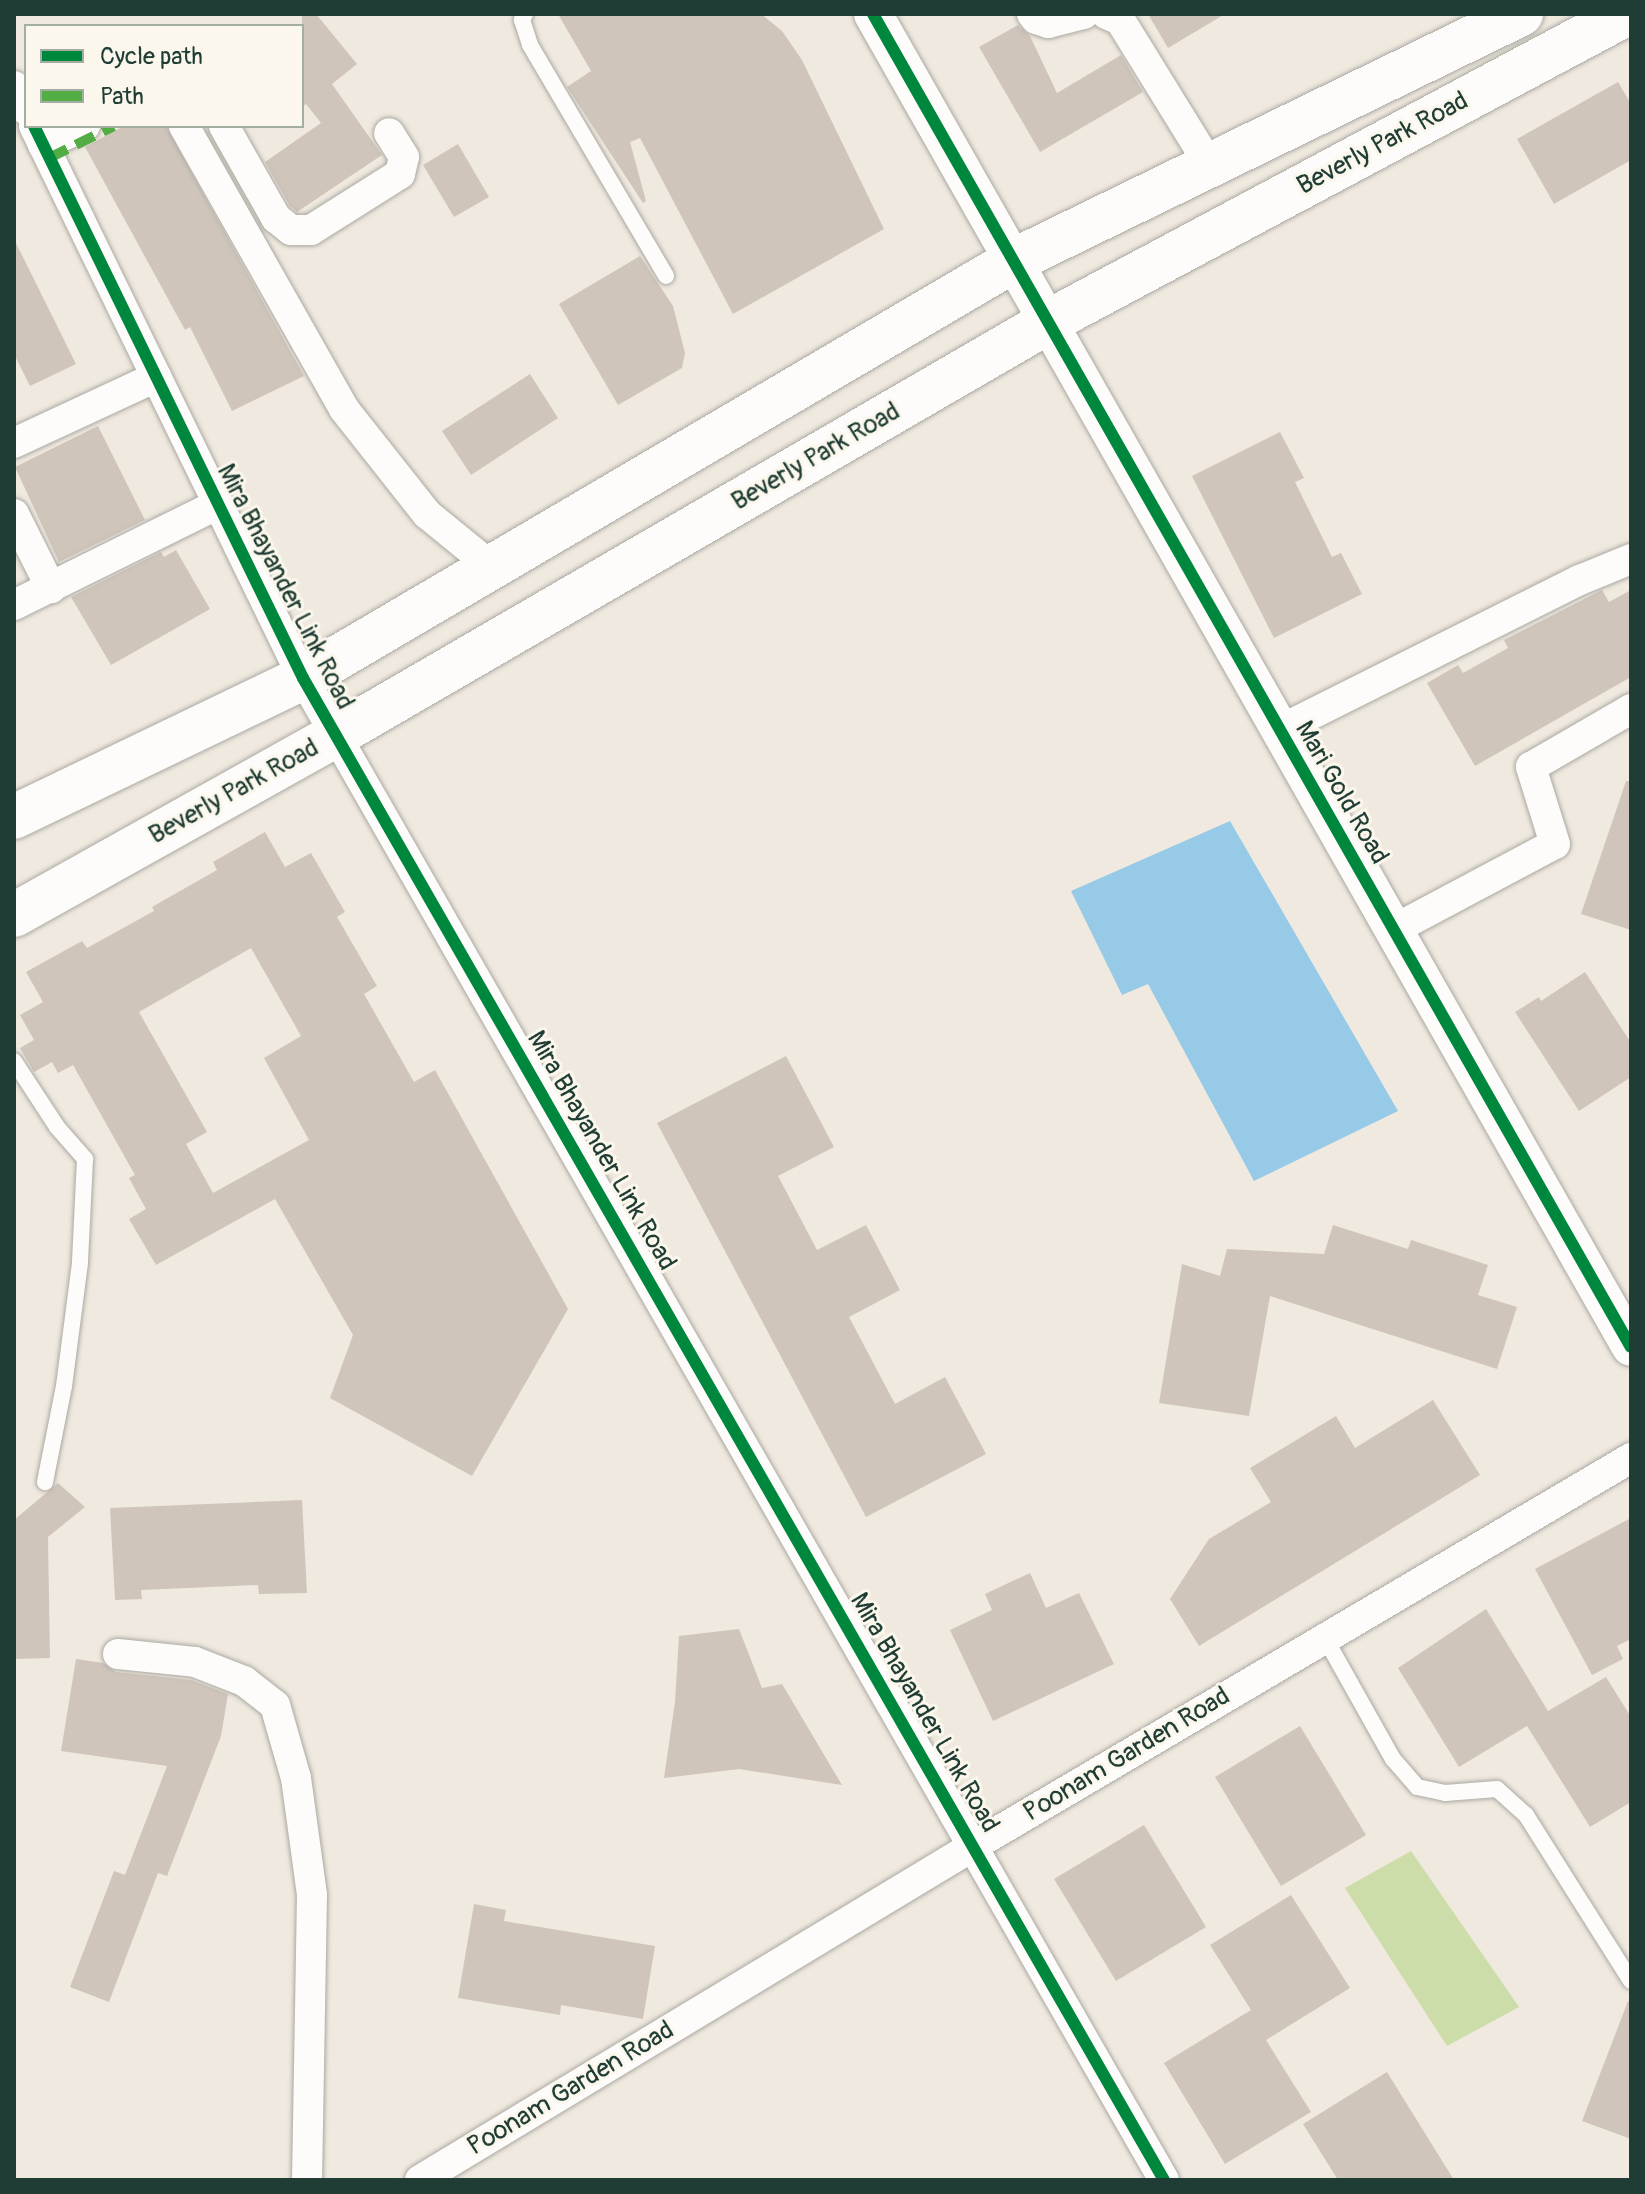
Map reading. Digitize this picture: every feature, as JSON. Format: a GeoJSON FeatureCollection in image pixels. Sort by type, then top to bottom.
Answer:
{"type":"FeatureCollection","features":[{"type":"Feature","properties":{"kind":"main road","name":"Beverly Park Road"},"geometry":{"type":"LineString","coordinates":[[14,817],[303,678],[1013,261],[1521,14]]}},
{"type":"Feature","properties":{"kind":"main road","name":"Beverly Park Road"},"geometry":{"type":"LineString","coordinates":[[14,915],[336,735],[1048,322],[1626,14]]}},
{"type":"Feature","properties":{"kind":"street","name":"Mari Gold Road"},"geometry":{"type":"LineString","coordinates":[[873,14],[1631,1347]]}},
{"type":"Feature","properties":{"kind":"street"},"geometry":{"type":"LineString","coordinates":[[1032,14],[1048,23],[1084,14]]}},
{"type":"Feature","properties":{"kind":"street"},"geometry":{"type":"LineString","coordinates":[[1106,14],[1120,20],[1210,166]]}},
{"type":"Feature","properties":{"kind":"street"},"geometry":{"type":"LineString","coordinates":[[14,86],[24,106]]}},
{"type":"Feature","properties":{"kind":"street"},"geometry":{"type":"LineString","coordinates":[[38,136],[76,128]]}},
{"type":"Feature","properties":{"kind":"street"},"geometry":{"type":"LineString","coordinates":[[185,128],[344,409],[427,514],[492,567]]}},
{"type":"Feature","properties":{"kind":"street"},"geometry":{"type":"LineString","coordinates":[[225,128],[276,218],[291,230],[311,230],[400,174],[404,157],[389,133]]}},
{"type":"Feature","properties":{"kind":"street","name":"Mira Bhayander Link Road"},"geometry":{"type":"LineString","coordinates":[[38,136],[303,678],[975,1845],[1164,2180]]}},
{"type":"Feature","properties":{"kind":"street"},"geometry":{"type":"LineString","coordinates":[[14,443],[156,377]]}},
{"type":"Feature","properties":{"kind":"street"},"geometry":{"type":"LineString","coordinates":[[14,605],[218,504]]}},
{"type":"Feature","properties":{"kind":"street"},"geometry":{"type":"LineString","coordinates":[[14,514],[51,588]]}},
{"type":"Feature","properties":{"kind":"street"},"geometry":{"type":"LineString","coordinates":[[1280,730],[1580,580],[1631,559]]}},
{"type":"Feature","properties":{"kind":"street"},"geometry":{"type":"LineString","coordinates":[[1393,930],[1555,844],[1531,767],[1631,709]]}},
{"type":"Feature","properties":{"kind":"street","name":"Poonam Garden Road"},"geometry":{"type":"LineString","coordinates":[[420,2180],[975,1845],[1631,1458]]}},
{"type":"Feature","properties":{"kind":"street"},"geometry":{"type":"LineString","coordinates":[[118,1654],[195,1662],[244,1681],[275,1705],[296,1778],[312,1895],[307,2180]]}},
{"type":"Feature","properties":{"kind":"lane"},"geometry":{"type":"LineString","coordinates":[[525,14],[522,20],[530,45],[666,276]]}},
{"type":"Feature","properties":{"kind":"lane"},"geometry":{"type":"LineString","coordinates":[[14,1061],[57,1127],[85,1159],[80,1263],[64,1386],[45,1482]]}},
{"type":"Feature","properties":{"kind":"lane"},"geometry":{"type":"LineString","coordinates":[[1325,1638],[1393,1759],[1417,1787],[1445,1793],[1497,1789],[1526,1815],[1631,1981]]}},
{"type":"Feature","properties":{"kind":"green space"},"geometry":{"type":"Polygon","coordinates":[[[1411,1851],[1519,2007],[1447,2046],[1345,1888],[1411,1851]]]}},
{"type":"Feature","properties":{"kind":"water"},"geometry":{"type":"Polygon","coordinates":[[[1230,821],[1398,1111],[1254,1181],[1148,984],[1122,995],[1071,891],[1230,821]]]}},
{"type":"Feature","properties":{"kind":"building"},"geometry":{"type":"Polygon","coordinates":[[[302,14],[316,14],[357,64],[332,84],[382,155],[297,212],[290,206],[265,162],[321,123],[306,104],[304,106],[302,14]]]}},
{"type":"Feature","properties":{"kind":"building"},"geometry":{"type":"Polygon","coordinates":[[[558,14],[761,14],[782,31],[802,60],[884,229],[733,314],[640,138],[630,142],[646,201],[643,203],[567,87],[591,71],[558,14]]]}},
{"type":"Feature","properties":{"kind":"building"},"geometry":{"type":"Polygon","coordinates":[[[1148,14],[1225,14],[1168,48],[1148,14]]]}},
{"type":"Feature","properties":{"kind":"building"},"geometry":{"type":"Polygon","coordinates":[[[1018,25],[1030,36],[1057,93],[1121,55],[1143,92],[1040,152],[979,47],[1018,25]]]}},
{"type":"Feature","properties":{"kind":"building"},"geometry":{"type":"Polygon","coordinates":[[[1618,82],[1631,104],[1631,160],[1554,204],[1517,139],[1618,82]]]}},
{"type":"Feature","properties":{"kind":"building"},"geometry":{"type":"Polygon","coordinates":[[[120,128],[167,128],[304,376],[232,411],[190,327],[185,330],[85,147],[120,128]]]}},
{"type":"Feature","properties":{"kind":"building"},"geometry":{"type":"Polygon","coordinates":[[[458,144],[489,197],[454,217],[423,165],[458,144]]]}},
{"type":"Feature","properties":{"kind":"building"},"geometry":{"type":"Polygon","coordinates":[[[14,239],[76,364],[30,386],[14,354],[14,239]]]}},
{"type":"Feature","properties":{"kind":"building"},"geometry":{"type":"Polygon","coordinates":[[[640,256],[673,306],[685,353],[682,368],[618,405],[559,304],[640,256]]]}},
{"type":"Feature","properties":{"kind":"building"},"geometry":{"type":"Polygon","coordinates":[[[530,374],[558,418],[471,475],[442,431],[530,374]]]}},
{"type":"Feature","properties":{"kind":"building"},"geometry":{"type":"Polygon","coordinates":[[[98,426],[145,520],[59,562],[15,467],[98,426]]]}},
{"type":"Feature","properties":{"kind":"building"},"geometry":{"type":"Polygon","coordinates":[[[1280,432],[1304,478],[1295,482],[1332,557],[1341,553],[1362,594],[1274,638],[1192,476],[1280,432]]]}},
{"type":"Feature","properties":{"kind":"building"},"geometry":{"type":"Polygon","coordinates":[[[176,550],[210,609],[111,665],[71,597],[161,552],[164,557],[176,550]]]}},
{"type":"Feature","properties":{"kind":"building"},"geometry":{"type":"Polygon","coordinates":[[[1602,590],[1609,602],[1631,590],[1631,677],[1475,766],[1427,683],[1458,665],[1463,673],[1508,648],[1504,640],[1602,590]]]}},
{"type":"Feature","properties":{"kind":"building"},"geometry":{"type":"Polygon","coordinates":[[[1626,781],[1631,781],[1631,930],[1581,914],[1626,781]]]}},
{"type":"Feature","properties":{"kind":"building"},"geometry":{"type":"Polygon","coordinates":[[[265,832],[285,867],[311,853],[345,912],[337,917],[377,986],[364,994],[414,1082],[435,1070],[568,1309],[472,1476],[330,1398],[353,1335],[275,1199],[156,1265],[129,1219],[146,1209],[129,1178],[135,1175],[73,1065],[58,1073],[52,1062],[34,1072],[20,1048],[34,1040],[20,1015],[43,1002],[26,972],[82,941],[87,948],[154,911],[152,907],[217,870],[213,862],[265,832]],[[251,948],[139,1012],[207,1132],[186,1144],[213,1193],[309,1140],[264,1058],[301,1036],[251,948]]]}},
{"type":"Feature","properties":{"kind":"building"},"geometry":{"type":"Polygon","coordinates":[[[1585,972],[1631,1043],[1631,1077],[1579,1111],[1515,1012],[1539,997],[1541,1001],[1585,972]]]}},
{"type":"Feature","properties":{"kind":"building"},"geometry":{"type":"Polygon","coordinates":[[[786,1056],[834,1147],[778,1176],[817,1250],[866,1225],[900,1290],[849,1317],[895,1404],[945,1377],[986,1454],[866,1517],[657,1123],[786,1056]]]}},
{"type":"Feature","properties":{"kind":"building"},"geometry":{"type":"Polygon","coordinates":[[[1333,1225],[1408,1249],[1411,1240],[1488,1265],[1478,1295],[1517,1307],[1497,1369],[1270,1296],[1249,1416],[1159,1403],[1182,1264],[1220,1276],[1227,1249],[1324,1254],[1333,1225]]]}},
{"type":"Feature","properties":{"kind":"building"},"geometry":{"type":"Polygon","coordinates":[[[1433,1400],[1480,1475],[1199,1646],[1170,1599],[1209,1539],[1271,1502],[1250,1468],[1336,1416],[1355,1448],[1433,1400]]]}},
{"type":"Feature","properties":{"kind":"building"},"geometry":{"type":"Polygon","coordinates":[[[58,1483],[85,1507],[48,1537],[50,1658],[14,1659],[14,1520],[58,1483]]]}},
{"type":"Feature","properties":{"kind":"building"},"geometry":{"type":"Polygon","coordinates":[[[302,1500],[307,1593],[259,1594],[258,1585],[141,1590],[142,1599],[115,1600],[110,1508],[302,1500]]]}},
{"type":"Feature","properties":{"kind":"building"},"geometry":{"type":"Polygon","coordinates":[[[1631,1518],[1631,1639],[1617,1646],[1623,1659],[1592,1675],[1535,1569],[1631,1518]]]}},
{"type":"Feature","properties":{"kind":"building"},"geometry":{"type":"Polygon","coordinates":[[[1030,1573],[1046,1608],[1079,1593],[1114,1664],[993,1721],[950,1630],[992,1610],[985,1594],[1030,1573]]]}},
{"type":"Feature","properties":{"kind":"building"},"geometry":{"type":"Polygon","coordinates":[[[1486,1609],[1548,1711],[1606,1677],[1631,1717],[1631,1802],[1590,1827],[1527,1726],[1459,1767],[1398,1668],[1486,1609]]]}},
{"type":"Feature","properties":{"kind":"building"},"geometry":{"type":"Polygon","coordinates":[[[739,1629],[762,1688],[782,1684],[842,1785],[739,1769],[664,1778],[675,1702],[679,1636],[739,1629]]]}},
{"type":"Feature","properties":{"kind":"building"},"geometry":{"type":"Polygon","coordinates":[[[76,1659],[103,1663],[116,1672],[191,1680],[228,1694],[221,1736],[167,1876],[158,1873],[109,2002],[70,1987],[114,1871],[125,1875],[167,1766],[61,1751],[76,1659]]]}},
{"type":"Feature","properties":{"kind":"building"},"geometry":{"type":"Polygon","coordinates":[[[1300,1726],[1366,1835],[1281,1886],[1215,1777],[1300,1726]]]}},
{"type":"Feature","properties":{"kind":"building"},"geometry":{"type":"Polygon","coordinates":[[[1144,1825],[1206,1927],[1116,1981],[1054,1879],[1144,1825]]]}},
{"type":"Feature","properties":{"kind":"building"},"geometry":{"type":"Polygon","coordinates":[[[1291,1895],[1350,1988],[1266,2040],[1311,2112],[1225,2164],[1164,2063],[1251,2010],[1210,1945],[1291,1895]]]}},
{"type":"Feature","properties":{"kind":"building"},"geometry":{"type":"Polygon","coordinates":[[[474,1904],[506,1910],[504,1921],[655,1946],[643,2019],[561,2005],[560,2015],[458,1998],[474,1904]]]}},
{"type":"Feature","properties":{"kind":"building"},"geometry":{"type":"Polygon","coordinates":[[[1628,2001],[1631,2002],[1631,2139],[1582,2121],[1628,2001]]]}},
{"type":"Feature","properties":{"kind":"building"},"geometry":{"type":"Polygon","coordinates":[[[1387,2072],[1454,2180],[1338,2180],[1303,2124],[1387,2072]]]}},
{"type":"Feature","properties":{"kind":"marked path"},"geometry":{"type":"LineString","coordinates":[[49,158],[110,128]]}},
{"type":"Feature","properties":{"kind":"cycle path"},"geometry":{"type":"LineString","coordinates":[[873,14],[1631,1347]]}},
{"type":"Feature","properties":{"kind":"cycle path"},"geometry":{"type":"LineString","coordinates":[[35,128],[303,678],[1164,2180]]}}]}
